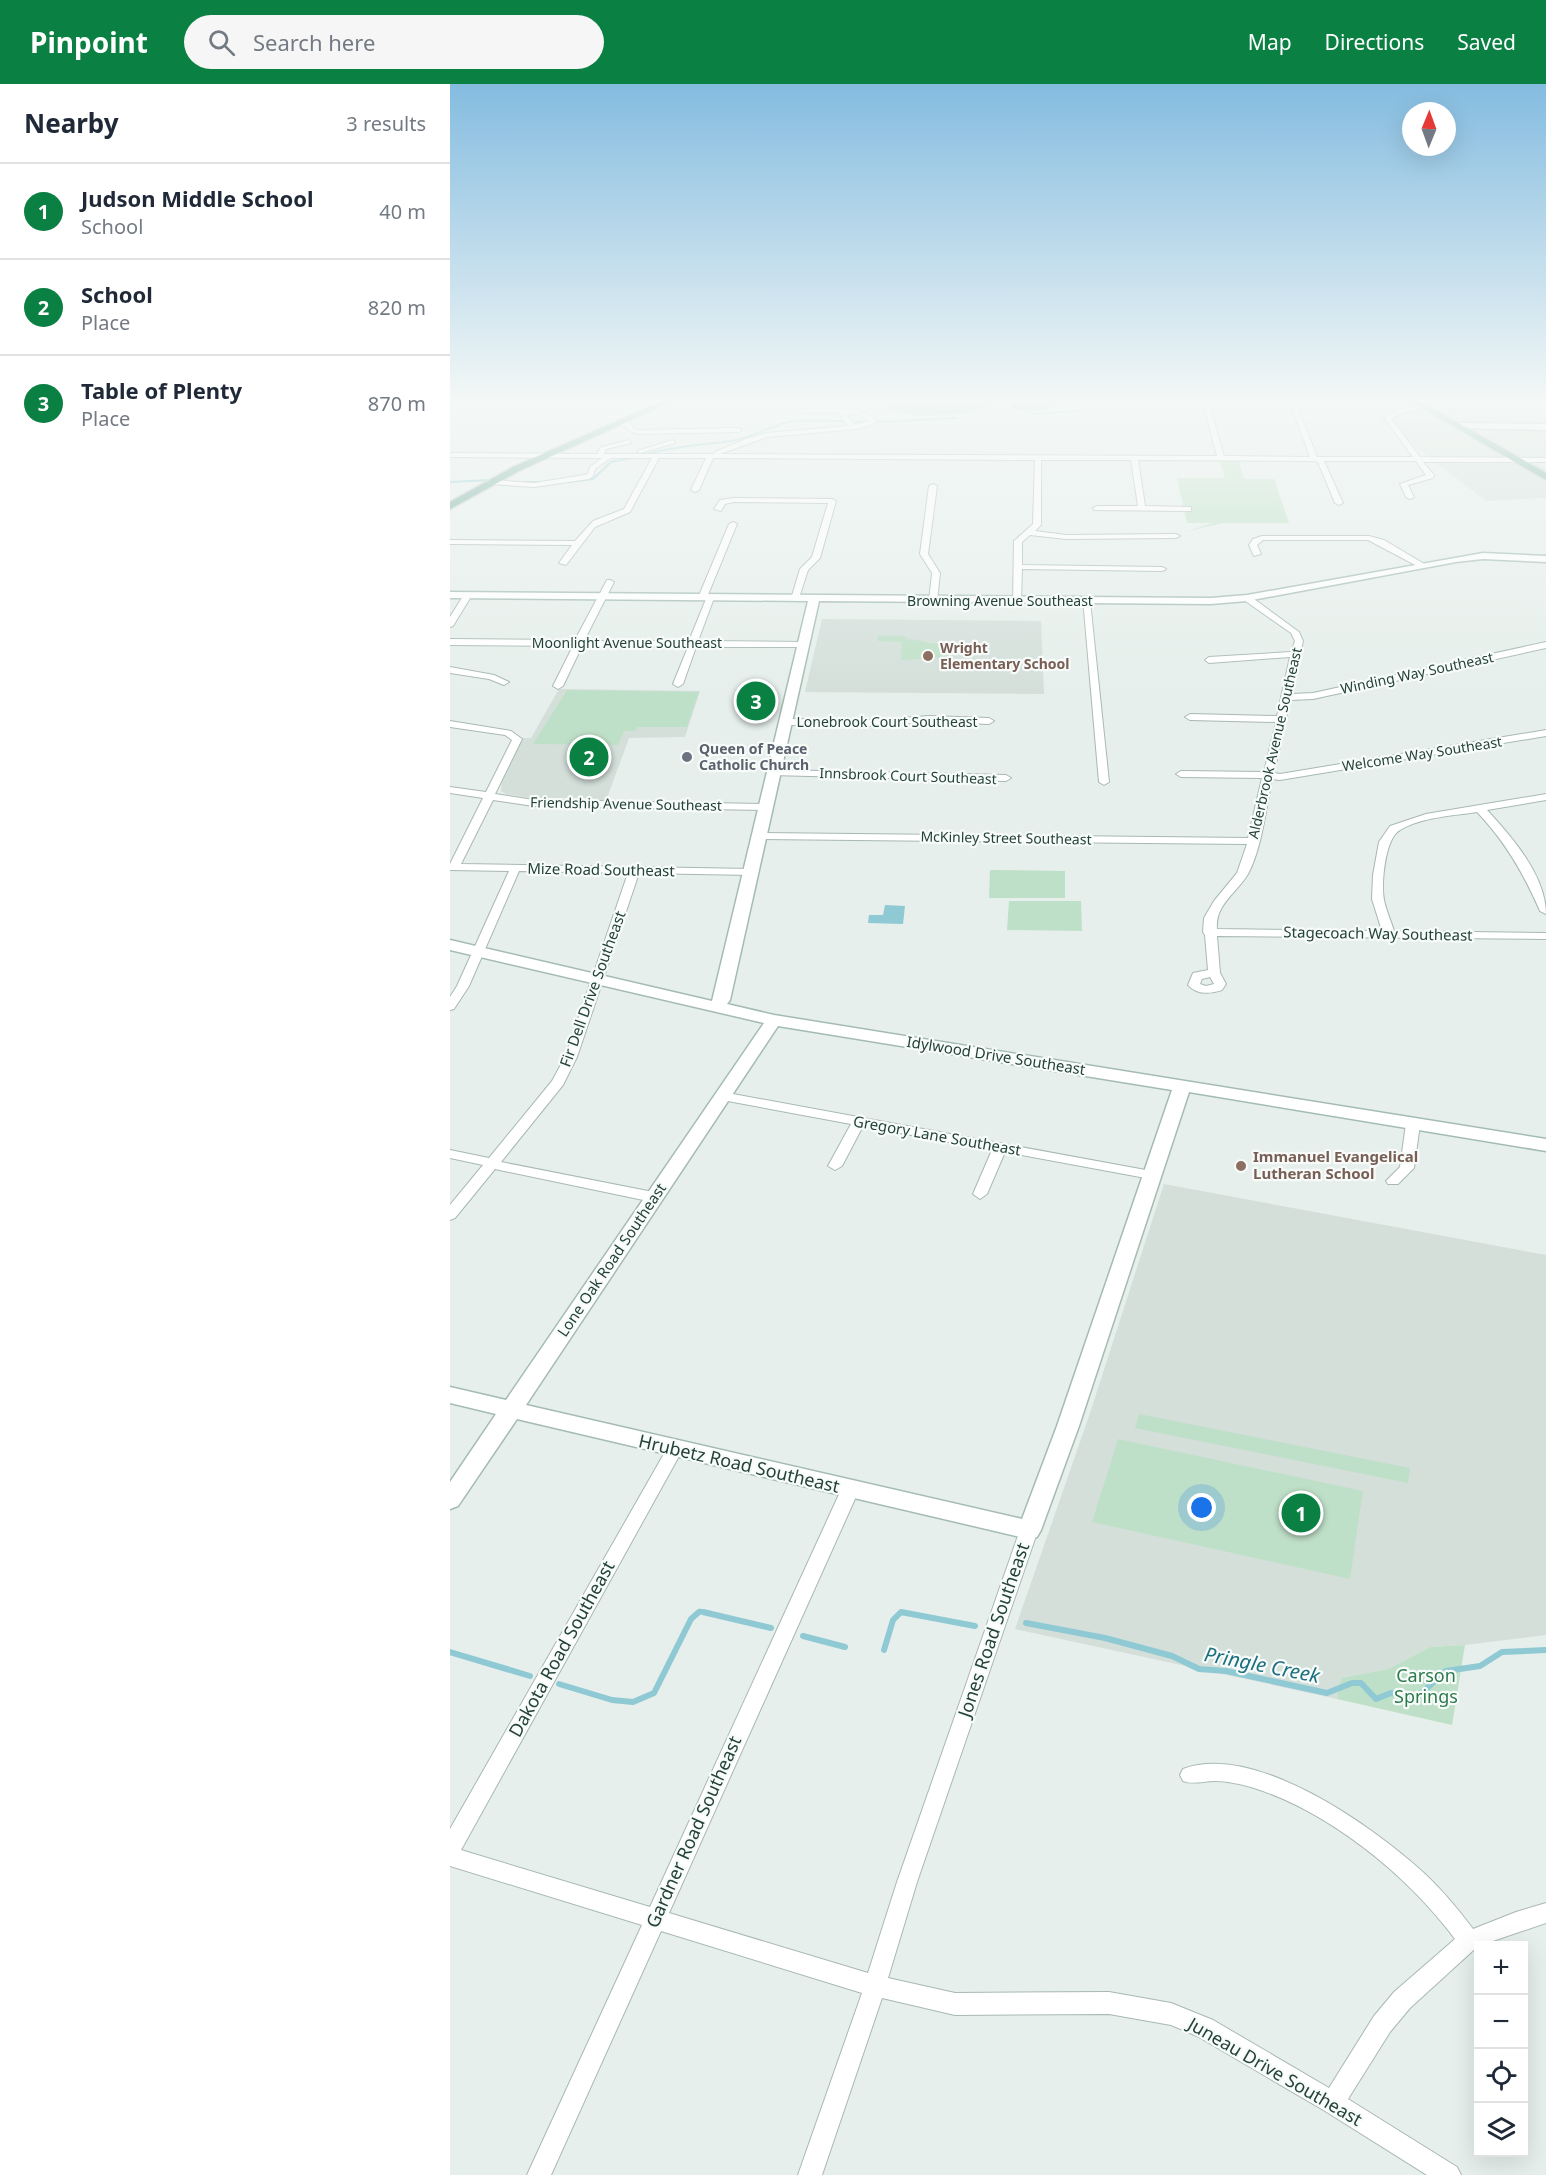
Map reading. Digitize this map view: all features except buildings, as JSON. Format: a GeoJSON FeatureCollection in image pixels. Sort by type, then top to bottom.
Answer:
{"type":"FeatureCollection","features":[{"type":"Feature","properties":{"kind":"main road"},"geometry":{"type":"LineString","coordinates":[[450,506],[464,498]]}},
{"type":"Feature","properties":{"kind":"street"},"geometry":{"type":"LineString","coordinates":[[450,542],[577,543],[583,540],[596,523],[618,516],[627,510],[634,498]]}},
{"type":"Feature","properties":{"kind":"street"},"geometry":{"type":"LineString","coordinates":[[931,498],[924,554],[936,573],[933,601]]}},
{"type":"Feature","properties":{"kind":"street"},"geometry":{"type":"LineString","coordinates":[[1017,601],[1018,541],[1037,525],[1037,498]]}},
{"type":"Feature","properties":{"kind":"street"},"geometry":{"type":"LineString","coordinates":[[1140,498],[1142,508]]}},
{"type":"Feature","properties":{"kind":"street"},"geometry":{"type":"LineString","coordinates":[[1337,498],[1339,502]]}},
{"type":"Feature","properties":{"kind":"street"},"geometry":{"type":"LineString","coordinates":[[718,509],[723,502],[734,500],[832,501],[816,558],[804,569],[795,599]]}},
{"type":"Feature","properties":{"kind":"street"},"geometry":{"type":"LineString","coordinates":[[1097,508],[1188,509]]}},
{"type":"Feature","properties":{"kind":"street"},"geometry":{"type":"LineString","coordinates":[[678,684],[694,644],[706,598],[733,524]]}},
{"type":"Feature","properties":{"kind":"street"},"geometry":{"type":"LineString","coordinates":[[1028,532],[1066,537],[1176,536]]}},
{"type":"Feature","properties":{"kind":"street"},"geometry":{"type":"LineString","coordinates":[[1257,554],[1253,545],[1262,538],[1361,538],[1381,542],[1422,565]]}},
{"type":"Feature","properties":{"kind":"street"},"geometry":{"type":"LineString","coordinates":[[563,563],[577,543]]}},
{"type":"Feature","properties":{"kind":"street","name":"Browning Avenue Southeast"},"geometry":{"type":"LineString","coordinates":[[450,595],[1196,602],[1247,598],[1422,565],[1483,556],[1546,559]]}},
{"type":"Feature","properties":{"kind":"street"},"geometry":{"type":"LineString","coordinates":[[1017,567],[1162,568]]}},
{"type":"Feature","properties":{"kind":"street"},"geometry":{"type":"LineString","coordinates":[[558,686],[610,582]]}},
{"type":"Feature","properties":{"kind":"street"},"geometry":{"type":"LineString","coordinates":[[450,624],[468,596]]}},
{"type":"Feature","properties":{"kind":"street","name":"Alderbrook Avenue Southeast"},"geometry":{"type":"LineString","coordinates":[[1214,973],[1209,932],[1212,911],[1246,866],[1288,697],[1294,654],[1299,641],[1298,634],[1247,598]]}},
{"type":"Feature","properties":{"kind":"street"},"geometry":{"type":"LineString","coordinates":[[715,1007],[722,1000],[814,599]]}},
{"type":"Feature","properties":{"kind":"street"},"geometry":{"type":"LineString","coordinates":[[1086,601],[1104,782]]}},
{"type":"Feature","properties":{"kind":"street","name":"Moonlight Avenue Southeast"},"geometry":{"type":"LineString","coordinates":[[450,642],[804,645]]}},
{"type":"Feature","properties":{"kind":"street","name":"Winding Way Southeast"},"geometry":{"type":"LineString","coordinates":[[1288,697],[1313,696],[1546,645]]}},
{"type":"Feature","properties":{"kind":"street"},"geometry":{"type":"LineString","coordinates":[[1209,660],[1294,654]]}},
{"type":"Feature","properties":{"kind":"street"},"geometry":{"type":"LineString","coordinates":[[450,670],[491,677],[504,682]]}},
{"type":"Feature","properties":{"kind":"street"},"geometry":{"type":"LineString","coordinates":[[1190,717],[1281,719]]}},
{"type":"Feature","properties":{"kind":"street","name":"Lonebrook Court Southeast"},"geometry":{"type":"LineString","coordinates":[[786,722],[866,723],[930,719],[989,721]]}},
{"type":"Feature","properties":{"kind":"street"},"geometry":{"type":"LineString","coordinates":[[450,724],[508,733],[516,736],[517,741],[452,868]]}},
{"type":"Feature","properties":{"kind":"street","name":"Welcome Way Southeast"},"geometry":{"type":"LineString","coordinates":[[1181,774],[1280,777],[1546,733]]}},
{"type":"Feature","properties":{"kind":"street"},"geometry":{"type":"LineString","coordinates":[[1272,763],[1282,770],[1297,774]]}},
{"type":"Feature","properties":{"kind":"street","name":"Innsbrook Court Southeast"},"geometry":{"type":"LineString","coordinates":[[775,772],[1006,778]]}},
{"type":"Feature","properties":{"kind":"street","name":"Friendship Avenue Southeast"},"geometry":{"type":"LineString","coordinates":[[450,790],[534,803],[766,807]]}},
{"type":"Feature","properties":{"kind":"street"},"geometry":{"type":"LineString","coordinates":[[1389,934],[1378,899],[1378,889],[1386,837],[1394,828],[1410,821],[1546,797]]}},
{"type":"Feature","properties":{"kind":"street"},"geometry":{"type":"LineString","coordinates":[[1480,809],[1505,836],[1526,867],[1546,911]]}},
{"type":"Feature","properties":{"kind":"street","name":"McKinley Street Southeast"},"geometry":{"type":"LineString","coordinates":[[760,836],[1252,840]]}},
{"type":"Feature","properties":{"kind":"street","name":"Mize Road Southeast"},"geometry":{"type":"LineString","coordinates":[[452,868],[752,872]]}},
{"type":"Feature","properties":{"kind":"street"},"geometry":{"type":"LineString","coordinates":[[450,1006],[463,986],[480,951],[515,868]]}},
{"type":"Feature","properties":{"kind":"street","name":"Fir Dell Drive Southeast"},"geometry":{"type":"LineString","coordinates":[[450,1215],[558,1082],[571,1058],[635,870]]}},
{"type":"Feature","properties":{"kind":"street","name":"Stagecoach Way Southeast"},"geometry":{"type":"LineString","coordinates":[[1209,932],[1546,936]]}},
{"type":"Feature","properties":{"kind":"street","name":"Idylwood Drive Southeast"},"geometry":{"type":"LineString","coordinates":[[450,945],[774,1020],[1546,1145]]}},
{"type":"Feature","properties":{"kind":"street","name":"Lone Oak Road Southeast"},"geometry":{"type":"LineString","coordinates":[[450,1500],[774,1020]]}},
{"type":"Feature","properties":{"kind":"street","name":"Jones Road Southeast"},"geometry":{"type":"LineString","coordinates":[[810,2175],[875,1986],[907,1882],[1029,1530],[1068,1426],[1182,1086]]}},
{"type":"Feature","properties":{"kind":"street","name":"Gregory Lane Southeast"},"geometry":{"type":"LineString","coordinates":[[722,1096],[1151,1175]]}},
{"type":"Feature","properties":{"kind":"street"},"geometry":{"type":"LineString","coordinates":[[835,1166],[860,1122]]}},
{"type":"Feature","properties":{"kind":"street"},"geometry":{"type":"LineString","coordinates":[[1393,1181],[1407,1168],[1413,1124]]}},
{"type":"Feature","properties":{"kind":"street"},"geometry":{"type":"LineString","coordinates":[[980,1194],[1000,1148]]}},
{"type":"Feature","properties":{"kind":"street"},"geometry":{"type":"LineString","coordinates":[[450,1154],[654,1197]]}},
{"type":"Feature","properties":{"kind":"street","name":"Hrubetz Road Southeast"},"geometry":{"type":"LineString","coordinates":[[450,1395],[1029,1530]]}},
{"type":"Feature","properties":{"kind":"street","name":"Dakota Road Southeast"},"geometry":{"type":"LineString","coordinates":[[450,1849],[675,1449]]}},
{"type":"Feature","properties":{"kind":"street","name":"Gardner Road Southeast"},"geometry":{"type":"LineString","coordinates":[[539,2175],[850,1490]]}},
{"type":"Feature","properties":{"kind":"street"},"geometry":{"type":"LineString","coordinates":[[1190,1775],[1215,1771],[1252,1779],[1325,1812],[1364,1836],[1405,1870],[1438,1902],[1469,1941]]}},
{"type":"Feature","properties":{"kind":"street","name":"Juneau Drive Southeast"},"geometry":{"type":"LineString","coordinates":[[450,1856],[875,1986],[955,2004],[1109,2003],[1171,2014],[1205,2028],[1333,2103],[1449,2175]]}},
{"type":"Feature","properties":{"kind":"street"},"geometry":{"type":"LineString","coordinates":[[1333,2103],[1382,2024],[1402,2000],[1469,1941],[1546,1913]]}},
{"type":"Feature","properties":{"kind":"shaded area"},"geometry":{"type":"Polygon","coordinates":[[[1482,498],[1546,498],[1546,498],[1486,501],[1482,498]]]}},
{"type":"Feature","properties":{"kind":"shaded area","name":"Wright Elementary School"},"geometry":{"type":"Polygon","coordinates":[[[822,619],[1041,621],[1044,694],[805,692],[822,619]]]}},
{"type":"Feature","properties":{"kind":"shaded area"},"geometry":{"type":"Polygon","coordinates":[[[559,689],[700,691],[685,737],[629,738],[606,801],[586,798],[530,798],[506,794],[501,791],[502,780],[523,738],[531,738],[559,689]]]}},
{"type":"Feature","properties":{"kind":"shaded area"},"geometry":{"type":"Polygon","coordinates":[[[1164,1184],[1546,1255],[1546,1635],[1430,1647],[1388,1669],[1341,1678],[1337,1699],[1015,1629],[1089,1416],[1164,1184]]]}},
{"type":"Feature","properties":{"kind":"green space"},"geometry":{"type":"Polygon","coordinates":[[[1181,498],[1280,498],[1289,523],[1223,523],[1184,532],[1213,523],[1187,523],[1181,498]]]}},
{"type":"Feature","properties":{"kind":"green space"},"geometry":{"type":"Polygon","coordinates":[[[878,636],[906,636],[906,639],[951,645],[950,657],[901,660],[902,642],[878,641],[878,636]]]}},
{"type":"Feature","properties":{"kind":"green space"},"geometry":{"type":"Polygon","coordinates":[[[567,690],[699,692],[687,727],[637,727],[635,731],[624,731],[618,745],[533,744],[567,690]]]}},
{"type":"Feature","properties":{"kind":"green space"},"geometry":{"type":"Polygon","coordinates":[[[990,870],[1065,871],[1065,898],[989,898],[990,870]]]}},
{"type":"Feature","properties":{"kind":"green space"},"geometry":{"type":"Polygon","coordinates":[[[1009,901],[1081,901],[1082,931],[1007,930],[1009,901]]]}},
{"type":"Feature","properties":{"kind":"green space"},"geometry":{"type":"Polygon","coordinates":[[[1139,1414],[1410,1468],[1408,1483],[1135,1428],[1139,1414]]]}},
{"type":"Feature","properties":{"kind":"green space"},"geometry":{"type":"Polygon","coordinates":[[[1118,1439],[1363,1491],[1350,1579],[1092,1522],[1118,1439]]]}},
{"type":"Feature","properties":{"kind":"green space","name":"Carson Springs"},"geometry":{"type":"Polygon","coordinates":[[[1465,1645],[1452,1725],[1337,1699],[1341,1678],[1388,1669],[1430,1647],[1465,1645]]]}},
{"type":"Feature","properties":{"kind":"water"},"geometry":{"type":"Polygon","coordinates":[[[885,905],[905,906],[903,924],[868,923],[869,915],[883,915],[885,905]]]}},
{"type":"Feature","properties":{"kind":"waterway","name":"Pringle Creek"},"geometry":{"type":"LineString","coordinates":[[559,1684],[612,1700],[633,1702],[654,1693],[691,1619],[699,1612]]}},
{"type":"Feature","properties":{"kind":"waterway","name":"Pringle Creek"},"geometry":{"type":"LineString","coordinates":[[699,1612],[709,1613]]}},
{"type":"Feature","properties":{"kind":"waterway","name":"Pringle Creek"},"geometry":{"type":"LineString","coordinates":[[703,1612],[771,1628]]}},
{"type":"Feature","properties":{"kind":"waterway","name":"Pringle Creek"},"geometry":{"type":"LineString","coordinates":[[884,1650],[893,1620],[900,1613]]}},
{"type":"Feature","properties":{"kind":"waterway","name":"Pringle Creek"},"geometry":{"type":"LineString","coordinates":[[900,1613],[906,1613]]}},
{"type":"Feature","properties":{"kind":"waterway","name":"Pringle Creek"},"geometry":{"type":"LineString","coordinates":[[900,1613],[906,1613]]}},
{"type":"Feature","properties":{"kind":"waterway","name":"Pringle Creek"},"geometry":{"type":"LineString","coordinates":[[906,1613],[975,1626]]}},
{"type":"Feature","properties":{"kind":"waterway","name":"Pringle Creek"},"geometry":{"type":"LineString","coordinates":[[1026,1623],[1105,1638],[1172,1656],[1199,1669],[1226,1671],[1327,1693],[1352,1683],[1361,1683],[1376,1699],[1391,1693],[1417,1697],[1446,1671],[1480,1666],[1502,1652],[1546,1650]]}},
{"type":"Feature","properties":{"kind":"waterway","name":"Pringle Creek"},"geometry":{"type":"LineString","coordinates":[[803,1636],[845,1647]]}},
{"type":"Feature","properties":{"kind":"waterway","name":"Pringle Creek"},"geometry":{"type":"LineString","coordinates":[[450,1652],[530,1676]]}},
{"type":"Feature","properties":{"kind":"place","name":"Wright Elementary School"},"geometry":{"type":"Point","coordinates":[928,656]}},
{"type":"Feature","properties":{"kind":"place","name":"Table of Plenty"},"geometry":{"type":"Point","coordinates":[756,701]}},
{"type":"Feature","properties":{"kind":"place","name":"School"},"geometry":{"type":"Point","coordinates":[589,757]}},
{"type":"Feature","properties":{"kind":"place","name":"Queen of Peace Catholic Church"},"geometry":{"type":"Point","coordinates":[687,757]}},
{"type":"Feature","properties":{"kind":"place","name":"Immanuel Evangelical Lutheran School"},"geometry":{"type":"Point","coordinates":[1241,1166]}},
{"type":"Feature","properties":{"kind":"place","name":"Judson Middle School"},"geometry":{"type":"Point","coordinates":[1301,1513]}}]}
